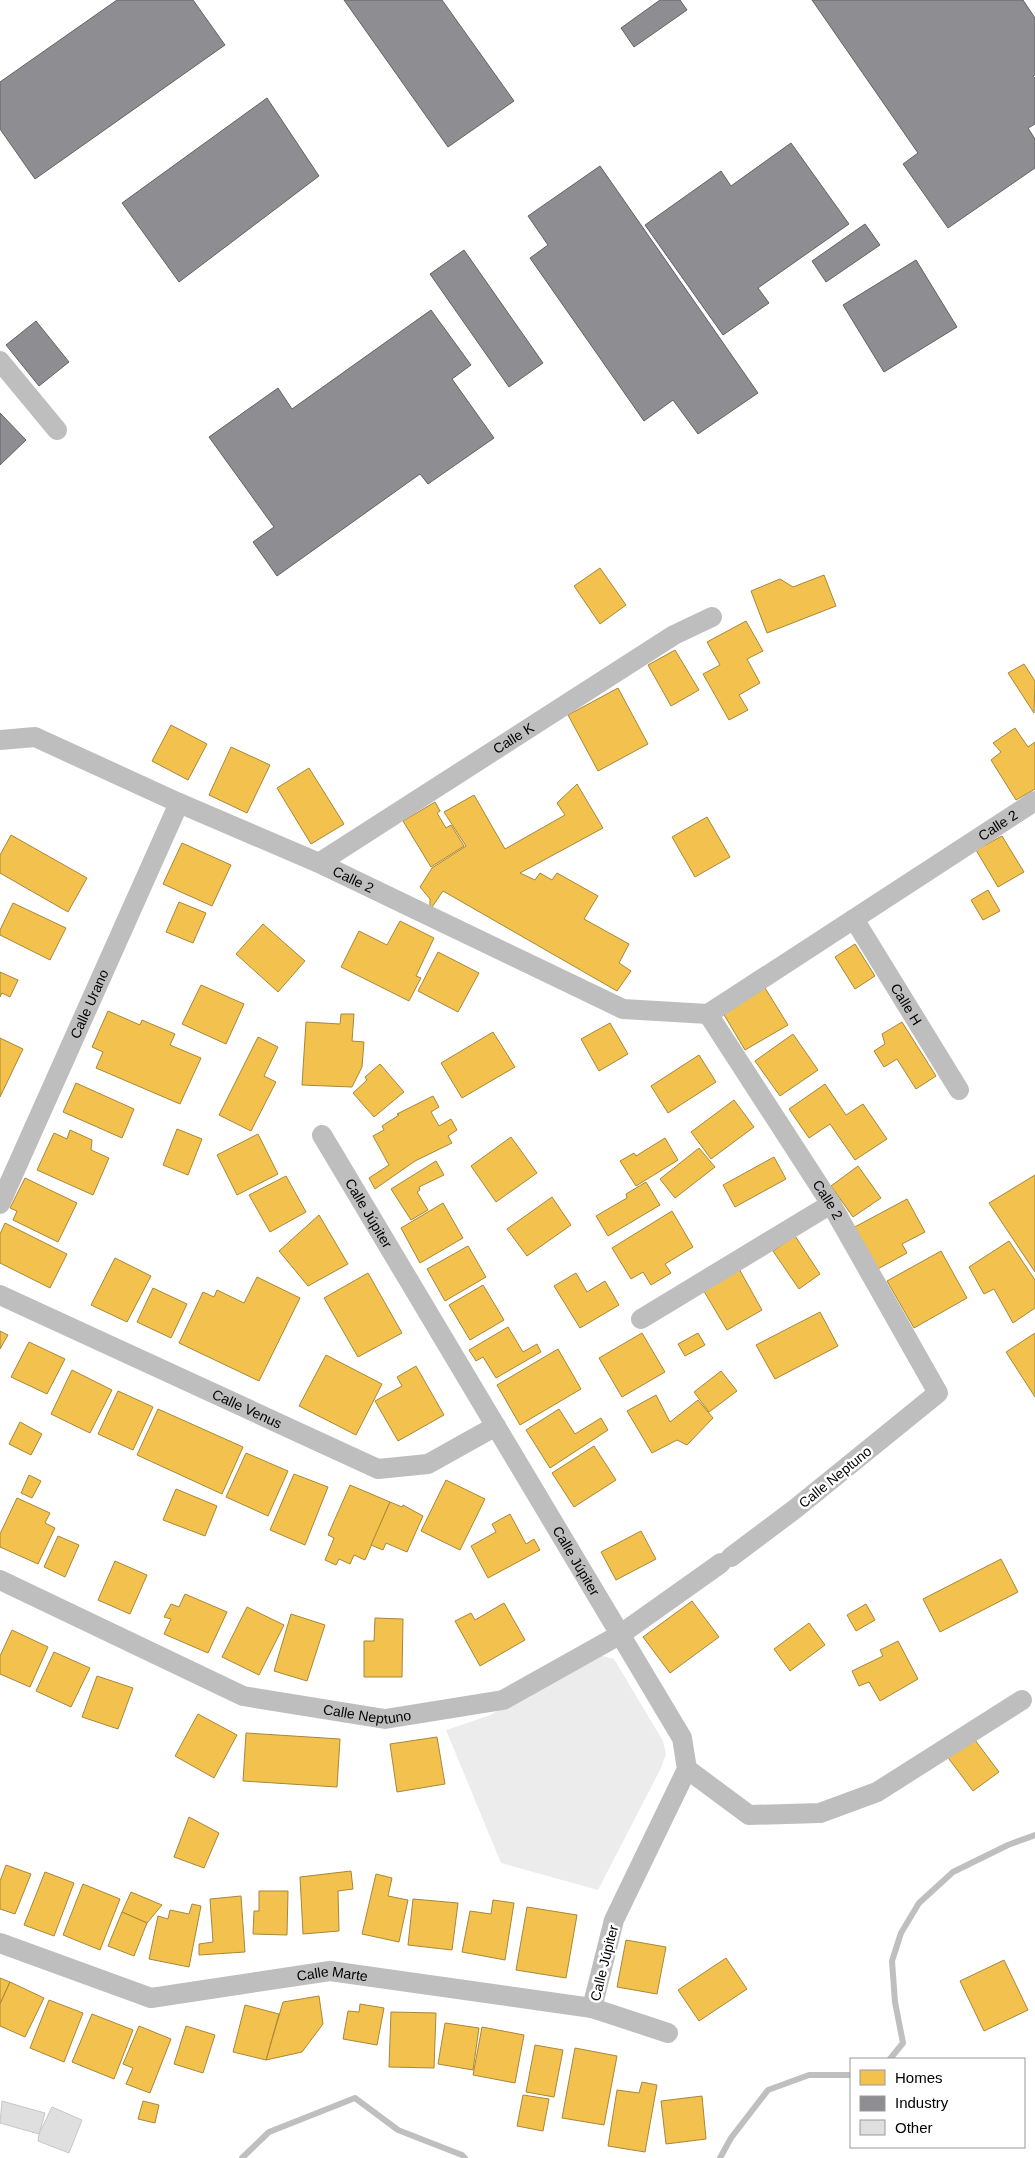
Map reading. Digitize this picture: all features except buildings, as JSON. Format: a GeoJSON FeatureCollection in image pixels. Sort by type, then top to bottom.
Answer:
{"type":"FeatureCollection","features":[{"type":"Feature","properties":{"kind":"street"},"geometry":{"type":"LineString","coordinates":[[0,361],[57,430]]}},
{"type":"Feature","properties":{"kind":"street","name":"Calle K"},"geometry":{"type":"LineString","coordinates":[[319,863],[659,644],[712,617]]}},
{"type":"Feature","properties":{"kind":"street","name":"Calle 2"},"geometry":{"type":"LineString","coordinates":[[0,740],[35,736],[179,803],[319,863],[623,1008],[708,1014],[1035,801]]}},
{"type":"Feature","properties":{"kind":"street","name":"Calle Urano"},"geometry":{"type":"LineString","coordinates":[[0,1204],[179,803]]}},
{"type":"Feature","properties":{"kind":"street","name":"Calle H"},"geometry":{"type":"LineString","coordinates":[[854,919],[958,1090]]}},
{"type":"Feature","properties":{"kind":"street","name":"Calle 2"},"geometry":{"type":"LineString","coordinates":[[708,1014],[832,1204],[938,1393]]}},
{"type":"Feature","properties":{"kind":"street","name":"Calle Júpiter"},"geometry":{"type":"LineString","coordinates":[[322,1135],[682,1738],[687,1769],[614,1920],[592,2008]]}},
{"type":"Feature","properties":{"kind":"street"},"geometry":{"type":"LineString","coordinates":[[641,1319],[832,1204]]}},
{"type":"Feature","properties":{"kind":"street","name":"Calle Venus"},"geometry":{"type":"LineString","coordinates":[[0,1295],[378,1469],[428,1464],[496,1426]]}},
{"type":"Feature","properties":{"kind":"street","name":"Calle Neptuno"},"geometry":{"type":"LineString","coordinates":[[0,1580],[244,1696],[384,1719],[503,1700],[621,1634],[726,1560],[795,1509],[938,1393]]}},
{"type":"Feature","properties":{"kind":"street"},"geometry":{"type":"LineString","coordinates":[[687,1769],[749,1815],[820,1813],[877,1792],[1022,1700]]}},
{"type":"Feature","properties":{"kind":"street","name":"Calle Marte"},"geometry":{"type":"LineString","coordinates":[[0,1943],[151,1998],[330,1971],[592,2008],[668,2033]]}},
{"type":"Feature","properties":{"kind":"shaded area"},"geometry":{"type":"Polygon","coordinates":[[[599,1655],[614,1659],[663,1741],[666,1754],[661,1768],[598,1890],[501,1863],[446,1730],[488,1716],[599,1655]]]}},
{"type":"Feature","properties":{"kind":"waterway"},"geometry":{"type":"LineString","coordinates":[[891,2058],[903,2043],[895,2002],[892,1961],[901,1933],[919,1903],[953,1872],[1008,1845],[1035,1835]]}},
{"type":"Feature","properties":{"kind":"waterway"},"geometry":{"type":"LineString","coordinates":[[720,2158],[731,2138],[768,2090],[809,2075],[850,2075]]}},
{"type":"Feature","properties":{"kind":"waterway"},"geometry":{"type":"LineString","coordinates":[[242,2158],[269,2132],[355,2098],[398,2130],[462,2155],[465,2158]]}}]}
